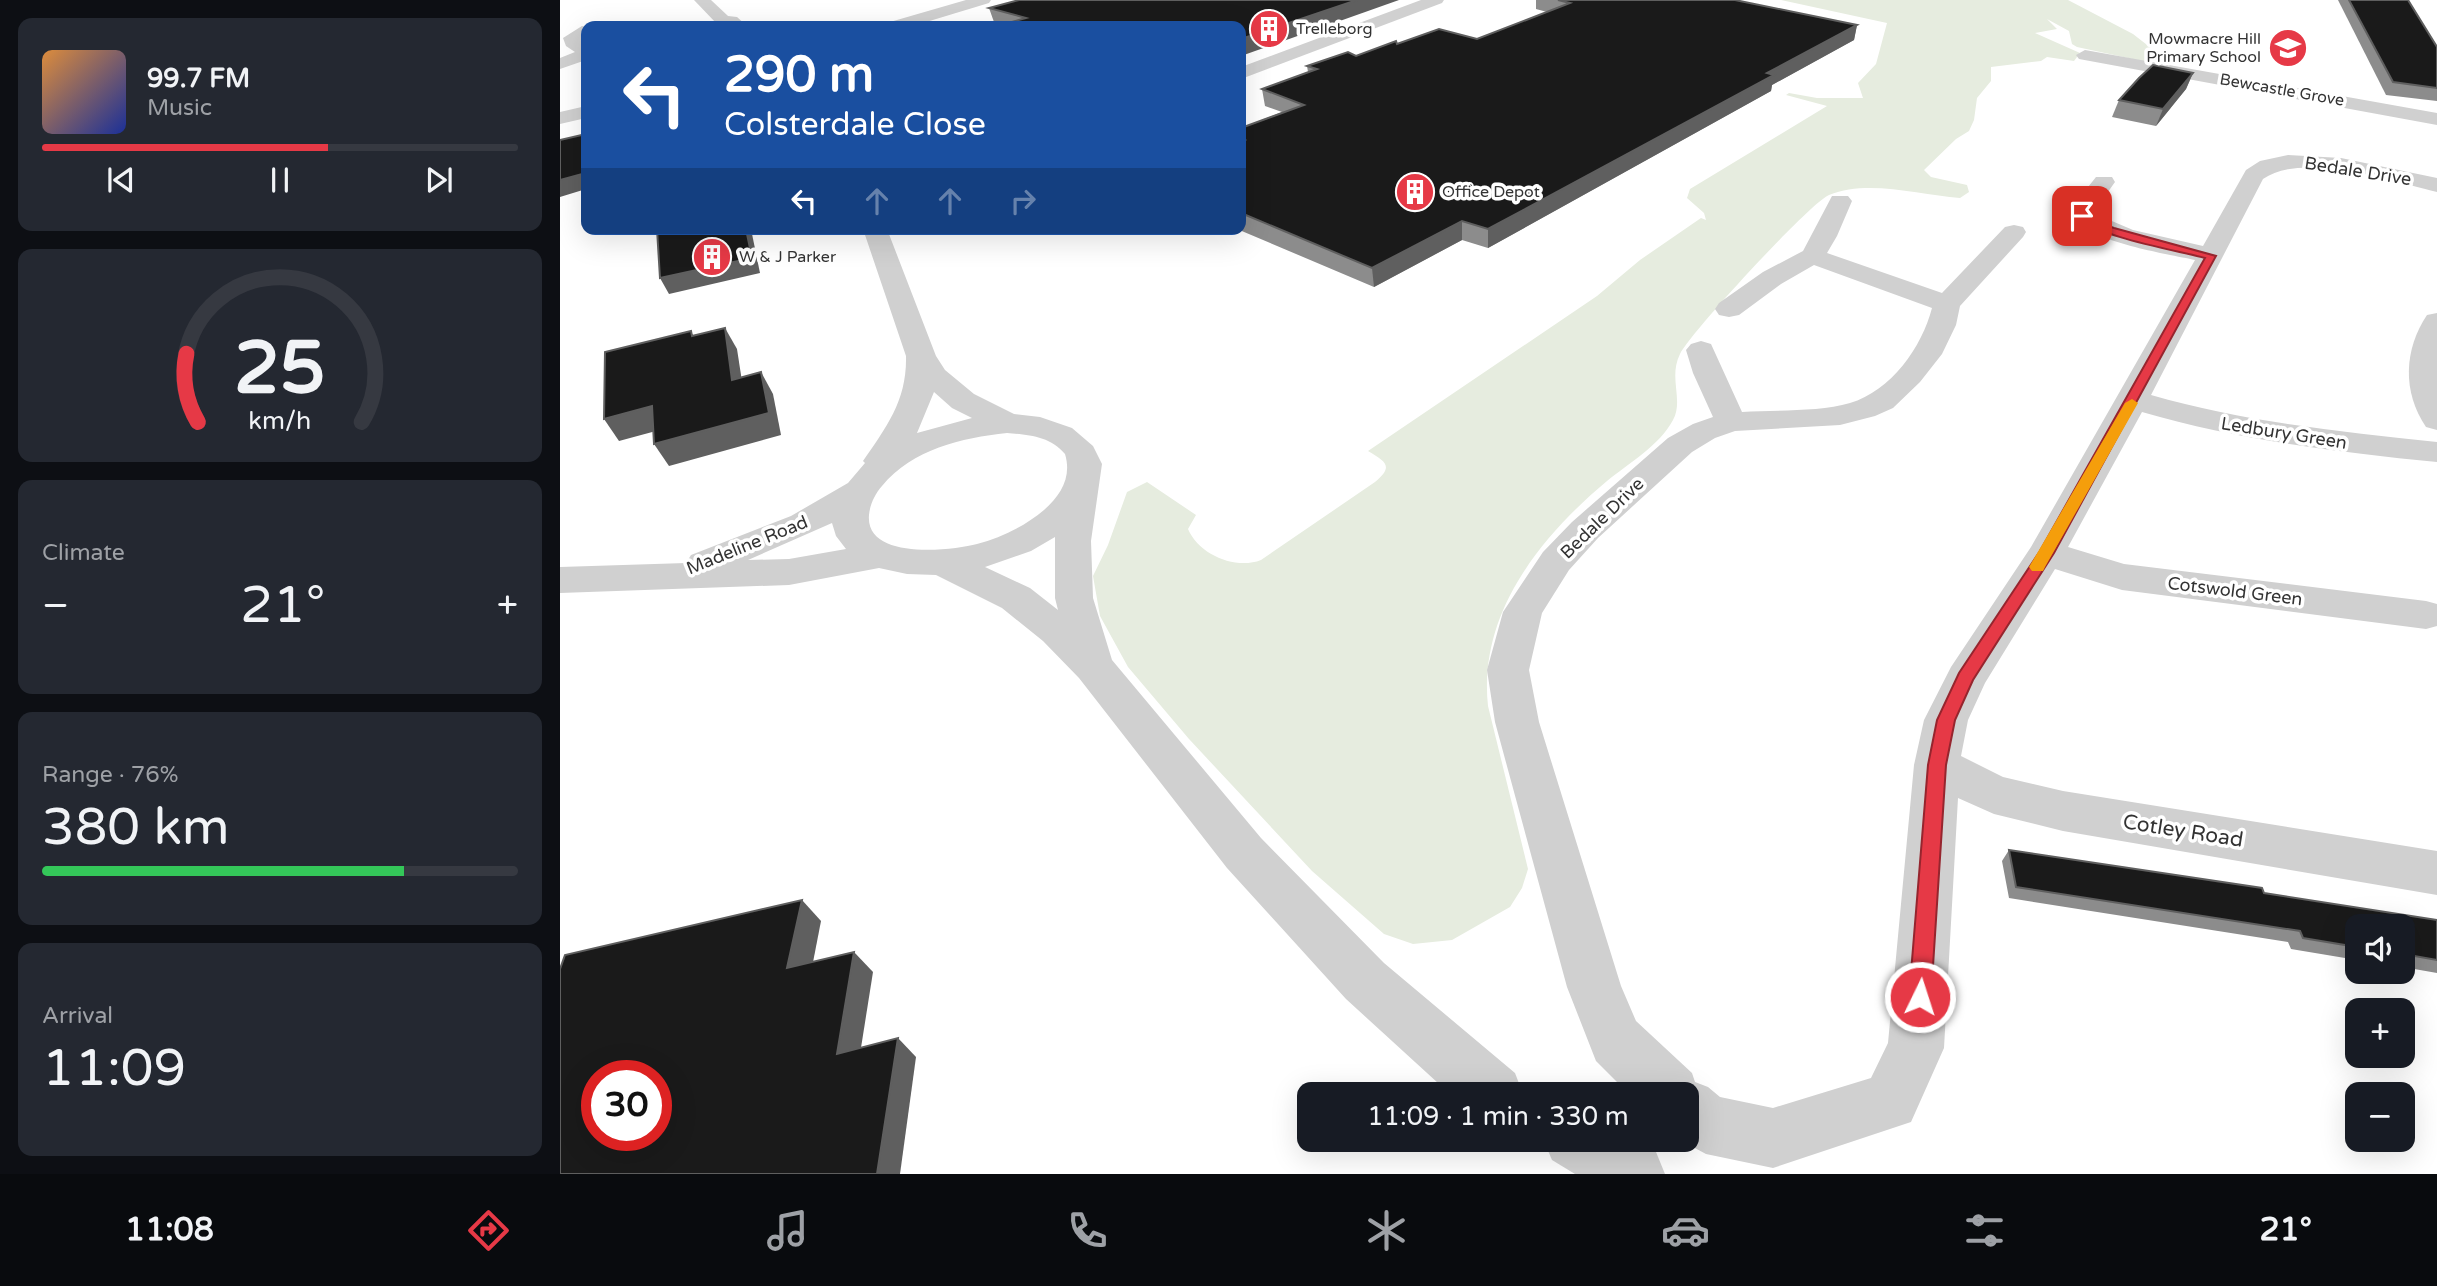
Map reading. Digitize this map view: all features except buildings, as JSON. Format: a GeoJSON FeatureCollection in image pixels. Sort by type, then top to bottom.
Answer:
{"type":"FeatureCollection","features":[{"type":"Feature","properties":{"kind":"street"},"geometry":{"type":"LineString","coordinates":[[702,0],[725,21]]}},
{"type":"Feature","properties":{"kind":"street"},"geometry":{"type":"LineString","coordinates":[[913,21],[983,0]]}},
{"type":"Feature","properties":{"kind":"street"},"geometry":{"type":"LineString","coordinates":[[1246,72],[1436,0]]}},
{"type":"Feature","properties":{"kind":"street"},"geometry":{"type":"LineString","coordinates":[[581,32],[572,38],[572,42],[581,48]]}},
{"type":"Feature","properties":{"kind":"street"},"geometry":{"type":"LineString","coordinates":[[561,71],[581,55]]}},
{"type":"Feature","properties":{"kind":"street","name":"Bewcastle Grove"},"geometry":{"type":"LineString","coordinates":[[2085,55],[2437,120]]}},
{"type":"Feature","properties":{"kind":"street"},"geometry":{"type":"LineString","coordinates":[[560,118],[581,113]]}},
{"type":"Feature","properties":{"kind":"street","name":"Bedale Drive"},"geometry":{"type":"LineString","coordinates":[[1699,1118],[1706,1124],[1773,1138],[1890,1101],[1916,1048],[1937,765],[1946,720],[1966,678],[2046,553],[2133,400],[2254,175],[2267,165],[2295,161],[2321,163],[2437,185]]}},
{"type":"Feature","properties":{"kind":"street"},"geometry":{"type":"LineString","coordinates":[[2105,182],[2081,211],[2088,222],[2110,231],[2211,256]]}},
{"type":"Feature","properties":{"kind":"street"},"geometry":{"type":"LineString","coordinates":[[1728,309],[1772,278],[1812,256],[1825,236],[1840,201]]}},
{"type":"Feature","properties":{"kind":"street","name":"Bedale Drive"},"geometry":{"type":"LineString","coordinates":[[1659,1082],[1616,1041],[1594,987],[1517,722],[1508,670],[1523,612],[1556,561],[1584,530],[1680,445],[1704,431],[1731,422],[1840,415],[1882,401],[1909,376],[1927,354],[1942,325],[1947,304],[2014,232]]}},
{"type":"Feature","properties":{"kind":"street"},"geometry":{"type":"LineString","coordinates":[[877,235],[921,356],[934,376],[957,397],[1007,423]]}},
{"type":"Feature","properties":{"kind":"street"},"geometry":{"type":"LineString","coordinates":[[1812,256],[1947,304]]}},
{"type":"Feature","properties":{"kind":"street"},"geometry":{"type":"LineString","coordinates":[[2437,321],[2426,345],[2422,372],[2437,420]]}},
{"type":"Feature","properties":{"kind":"street"},"geometry":{"type":"LineString","coordinates":[[1701,350],[1708,373],[1731,422]]}},
{"type":"Feature","properties":{"kind":"street"},"geometry":{"type":"LineString","coordinates":[[921,356],[923,376],[917,403],[897,440],[862,485],[850,511],[851,528],[861,544],[880,555],[908,562],[942,562],[986,554],[1027,538],[1059,516],[1080,492]]}},
{"type":"Feature","properties":{"kind":"street","name":"Ledbury Green"},"geometry":{"type":"LineString","coordinates":[[2133,400],[2189,417],[2262,432],[2437,452]]}},
{"type":"Feature","properties":{"kind":"street"},"geometry":{"type":"LineString","coordinates":[[862,485],[888,461],[915,445],[945,433],[1007,423],[1041,427],[1063,434],[1078,447],[1086,463],[1073,541],[1074,598],[1094,667]]}},
{"type":"Feature","properties":{"kind":"street","name":"Madeline Road"},"geometry":{"type":"LineString","coordinates":[[673,574],[765,542],[804,524],[862,485]]}},
{"type":"Feature","properties":{"kind":"street","name":"Cotswold Green"},"geometry":{"type":"LineString","coordinates":[[2046,553],[2122,577],[2426,615]]}},
{"type":"Feature","properties":{"kind":"street","name":"Madeline Road"},"geometry":{"type":"LineString","coordinates":[[560,580],[789,572],[880,555]]}},
{"type":"Feature","properties":{"kind":"street"},"geometry":{"type":"LineString","coordinates":[[942,562],[1016,598],[1058,631],[1094,667],[1244,853],[1365,981],[1480,1082]]}},
{"type":"Feature","properties":{"kind":"street","name":"Cotley Road"},"geometry":{"type":"LineString","coordinates":[[1937,765],[1994,794],[2063,811],[2437,873]]}},
{"type":"Feature","properties":{"kind":"street"},"geometry":{"type":"LineString","coordinates":[[1596,1152],[1634,1174]]}},
{"type":"Feature","properties":{"kind":"shaded area"},"geometry":{"type":"Polygon","coordinates":[[[1781,0],[2068,0],[2133,34],[2151,48],[2146,51],[2157,57],[2157,60],[2142,61],[2077,47],[2072,44],[2069,31],[2047,19],[2057,29],[2035,33],[2080,53],[2074,61],[2047,57],[2041,61],[1991,67],[1991,81],[1977,98],[1974,120],[1969,131],[1956,139],[1924,170],[1931,177],[1967,185],[1969,192],[1960,198],[1894,189],[1860,188],[1829,195],[1800,220],[1727,296],[1680,354],[1675,372],[1676,412],[1667,429],[1652,446],[1582,503],[1537,553],[1504,609],[1493,640],[1487,672],[1488,706],[1528,869],[1522,888],[1510,907],[1452,940],[1413,944],[1384,934],[1312,871],[1189,739],[1128,667],[1100,616],[1093,576],[1108,545],[1127,492],[1147,482],[1196,515],[1188,529],[1193,538],[1209,553],[1230,561],[1251,563],[1261,560],[1375,482],[1386,468],[1383,461],[1368,451],[1597,296],[1640,260],[1701,218],[1706,220],[1704,213],[1687,198],[1690,189],[1827,106],[1786,95],[1789,93],[1817,98],[1863,98],[1858,83],[1876,64],[1887,23],[1781,0]]]}},
{"type":"Feature","properties":{"kind":"slow traffic"},"geometry":{"type":"LineString","coordinates":[[2037,567],[2132,403]]}},
{"type":"Feature","properties":{"kind":"place","name":"Trelleborg"},"geometry":{"type":"Point","coordinates":[1269,29]}},
{"type":"Feature","properties":{"kind":"place","name":"Mowmacre Hill Primary School"},"geometry":{"type":"Point","coordinates":[2288,48]}},
{"type":"Feature","properties":{"kind":"place","name":"Office Depot"},"geometry":{"type":"Point","coordinates":[1415,192]}},
{"type":"Feature","properties":{"kind":"place","name":"W & J Parker"},"geometry":{"type":"Point","coordinates":[712,257]}},
{"type":"Feature","properties":{"kind":"route"},"geometry":{"type":"LineString","coordinates":[[1920,997],[1937,765],[1946,720],[1966,678],[2046,553],[2211,256],[2110,231],[2088,222],[2082,216]]}}]}
